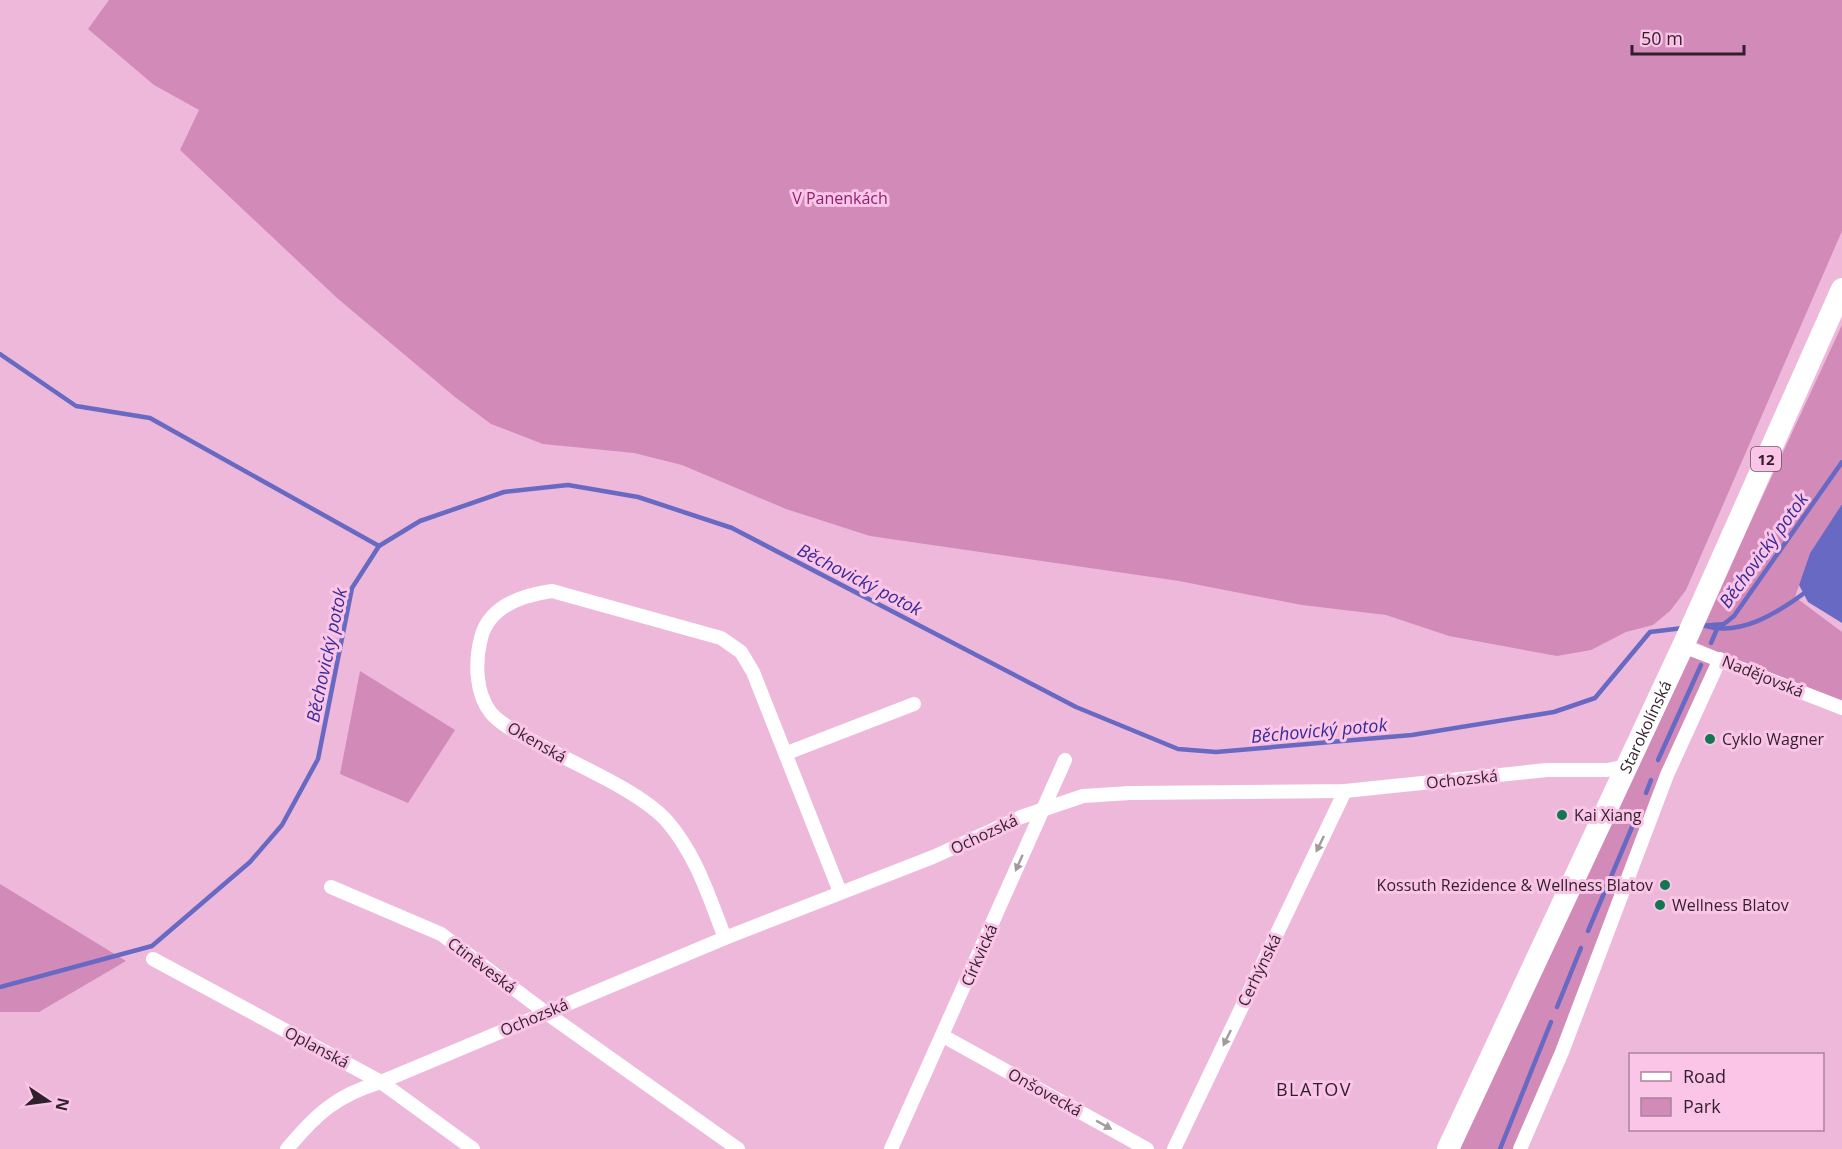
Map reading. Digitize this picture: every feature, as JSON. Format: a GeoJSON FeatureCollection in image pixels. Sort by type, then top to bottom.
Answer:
{"type":"FeatureCollection","features":[{"type":"Feature","properties":{"kind":"main road","name":"Starokolínská"},"geometry":{"type":"LineString","coordinates":[[1448,1149],[1683,646],[1840,295]]}},
{"type":"Feature","properties":{"kind":"street","name":"Okenská"},"geometry":{"type":"LineString","coordinates":[[725,938],[695,860],[665,820],[634,796],[515,732],[491,712],[481,689],[476,659],[483,632],[499,610],[525,595],[552,591],[721,638],[741,652],[753,672],[787,753],[840,892]]}},
{"type":"Feature","properties":{"kind":"street","name":"Nadějovská"},"geometry":{"type":"LineString","coordinates":[[1683,646],[1842,708]]}},
{"type":"Feature","properties":{"kind":"street"},"geometry":{"type":"LineString","coordinates":[[1520,1149],[1562,1052],[1667,775],[1720,659]]}},
{"type":"Feature","properties":{"kind":"street"},"geometry":{"type":"LineString","coordinates":[[787,753],[914,704]]}},
{"type":"Feature","properties":{"kind":"street","name":"Církvická"},"geometry":{"type":"LineString","coordinates":[[891,1149],[1065,760]]}},
{"type":"Feature","properties":{"kind":"street","name":"Ochozská"},"geometry":{"type":"LineString","coordinates":[[287,1149],[320,1112],[354,1090],[381,1082],[725,938],[933,857],[1043,809],[1083,796],[1130,793],[1345,791],[1547,770],[1607,771],[1627,766]]}},
{"type":"Feature","properties":{"kind":"street","name":"Cerhýnská"},"geometry":{"type":"LineString","coordinates":[[1174,1149],[1345,791]]}},
{"type":"Feature","properties":{"kind":"street","name":"Ctiněveská"},"geometry":{"type":"LineString","coordinates":[[331,887],[441,934],[545,1012],[738,1149]]}},
{"type":"Feature","properties":{"kind":"street","name":"Oplanská"},"geometry":{"type":"LineString","coordinates":[[153,959],[381,1082],[473,1149]]}},
{"type":"Feature","properties":{"kind":"street","name":"Onšovecká"},"geometry":{"type":"LineString","coordinates":[[943,1036],[1147,1149]]}},
{"type":"Feature","properties":{"kind":"green space","name":"V Panenkách"},"geometry":{"type":"Polygon","coordinates":[[[109,0],[1842,0],[1842,231],[1686,590],[1670,611],[1653,625],[1626,632],[1591,650],[1557,656],[1449,636],[1386,615],[1302,605],[1179,581],[870,536],[786,509],[682,465],[634,453],[543,444],[491,424],[455,397],[337,298],[180,150],[199,110],[154,85],[88,29],[109,0]]]}},
{"type":"Feature","properties":{"kind":"green space"},"geometry":{"type":"Polygon","coordinates":[[[1842,325],[1842,504],[1810,553],[1795,597],[1842,632],[1842,705],[1695,642],[1842,325]]]}},
{"type":"Feature","properties":{"kind":"green space"},"geometry":{"type":"Polygon","coordinates":[[[1683,646],[1720,659],[1519,1149],[1449,1149],[1683,646]]]}},
{"type":"Feature","properties":{"kind":"green space"},"geometry":{"type":"Polygon","coordinates":[[[360,671],[455,730],[408,803],[340,774],[360,671]]]}},
{"type":"Feature","properties":{"kind":"green space"},"geometry":{"type":"Polygon","coordinates":[[[0,884],[126,961],[39,1012],[0,1012],[0,884]]]}},
{"type":"Feature","properties":{"kind":"shaded area"},"geometry":{"type":"Polygon","coordinates":[[[1842,504],[1842,623],[1808,602],[1799,585],[1810,553],[1842,504]]]}},
{"type":"Feature","properties":{"kind":"waterway"},"geometry":{"type":"LineString","coordinates":[[0,354],[76,406],[150,418],[379,546]]}},
{"type":"Feature","properties":{"kind":"waterway","name":"Běchovický potok"},"geometry":{"type":"LineString","coordinates":[[1701,626],[1724,624],[1734,616],[1842,462]]}},
{"type":"Feature","properties":{"kind":"waterway","name":"Běchovický potok"},"geometry":{"type":"LineString","coordinates":[[0,987],[152,946],[250,862],[282,825],[318,759],[352,588],[379,546],[420,521],[504,492],[568,485],[638,497],[732,528],[1076,707],[1178,749],[1216,752],[1412,735],[1554,712],[1595,698],[1650,632],[1683,628]]}},
{"type":"Feature","properties":{"kind":"waterway"},"geometry":{"type":"LineString","coordinates":[[1706,626],[1732,628],[1758,621],[1803,594]]}},
{"type":"Feature","properties":{"kind":"waterway"},"geometry":{"type":"LineString","coordinates":[[1711,643],[1717,629]]}},
{"type":"Feature","properties":{"kind":"waterway"},"geometry":{"type":"LineString","coordinates":[[1658,760],[1701,665]]}},
{"type":"Feature","properties":{"kind":"waterway"},"geometry":{"type":"LineString","coordinates":[[1646,793],[1651,780]]}},
{"type":"Feature","properties":{"kind":"waterway"},"geometry":{"type":"LineString","coordinates":[[1588,931],[1638,813]]}},
{"type":"Feature","properties":{"kind":"waterway"},"geometry":{"type":"LineString","coordinates":[[1557,1007],[1581,948]]}},
{"type":"Feature","properties":{"kind":"waterway"},"geometry":{"type":"LineString","coordinates":[[1500,1149],[1551,1022]]}},
{"type":"Feature","properties":{"kind":"place","name":"Cyklo Wagner"},"geometry":{"type":"Point","coordinates":[1710,739]}},
{"type":"Feature","properties":{"kind":"place","name":"Kai Xiang"},"geometry":{"type":"Point","coordinates":[1562,815]}},
{"type":"Feature","properties":{"kind":"place","name":"Kossuth Rezidence & Wellness Blatov"},"geometry":{"type":"Point","coordinates":[1665,885]}},
{"type":"Feature","properties":{"kind":"place","name":"Wellness Blatov"},"geometry":{"type":"Point","coordinates":[1660,905]}},
{"type":"Feature","properties":{"kind":"district","name":"BLATOV"},"geometry":{"type":"Point","coordinates":[1314,1089]}}]}
